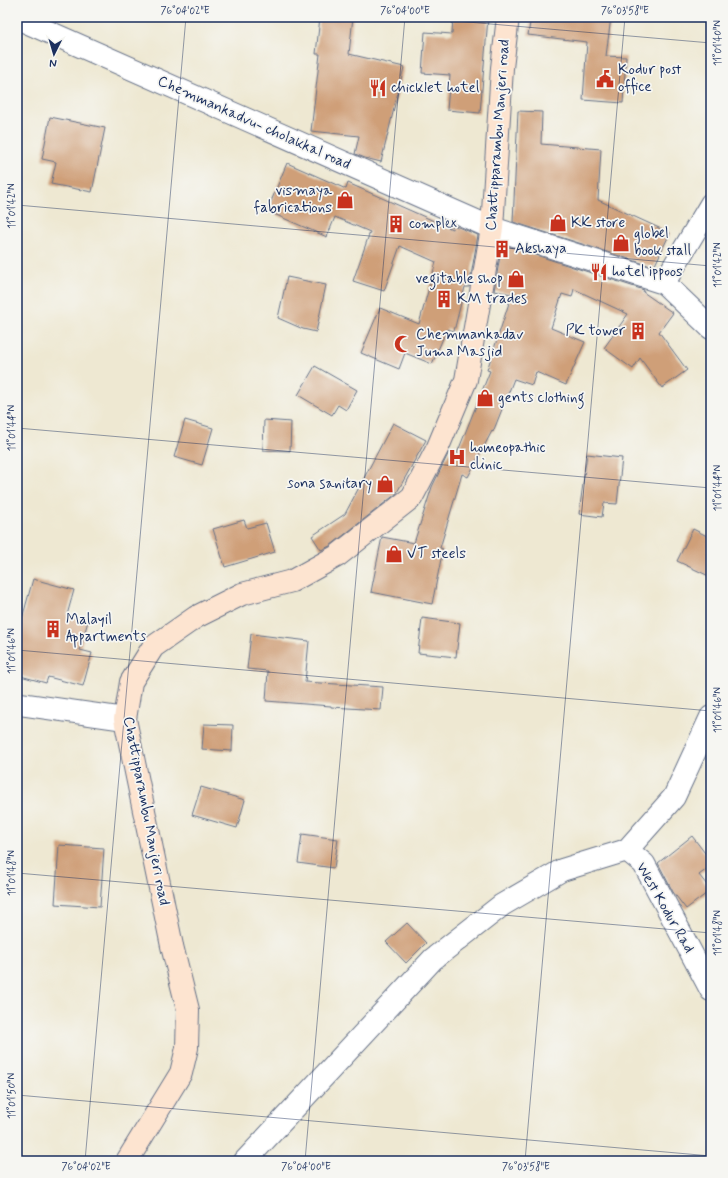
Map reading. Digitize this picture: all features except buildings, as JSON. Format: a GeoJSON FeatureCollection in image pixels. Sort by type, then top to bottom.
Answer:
{"type":"FeatureCollection","features":[{"type":"Feature","properties":{"kind":"main road","name":"Chattipparambu Manjeri road"},"geometry":{"type":"LineString","coordinates":[[127,1161],[181,1073],[187,1048],[188,1010],[172,946],[125,720],[131,682],[153,647],[202,613],[242,594],[292,582],[337,556],[412,497],[438,447],[466,380],[492,228],[502,68],[508,17]]}},
{"type":"Feature","properties":{"kind":"street","name":"Chemmankadvu- cholakkal road"},"geometry":{"type":"LineString","coordinates":[[17,18],[492,228],[664,283]]}},
{"type":"Feature","properties":{"kind":"street"},"geometry":{"type":"LineString","coordinates":[[711,204],[664,283],[711,328]]}},
{"type":"Feature","properties":{"kind":"street"},"geometry":{"type":"LineString","coordinates":[[20,704],[125,720]]}},
{"type":"Feature","properties":{"kind":"street"},"geometry":{"type":"LineString","coordinates":[[245,1161],[433,959],[502,905],[562,870],[627,850],[674,798],[711,717]]}},
{"type":"Feature","properties":{"kind":"street","name":"West Kodur Rad"},"geometry":{"type":"LineString","coordinates":[[627,850],[644,864],[711,990]]}},
{"type":"Feature","properties":{"kind":"place","name":"Kodur post office"},"geometry":{"type":"Point","coordinates":[605,79]}},
{"type":"Feature","properties":{"kind":"place","name":"chicklet hotel"},"geometry":{"type":"Point","coordinates":[378,88]}},
{"type":"Feature","properties":{"kind":"place","name":"vismaya fabrications"},"geometry":{"type":"Point","coordinates":[345,200]}},
{"type":"Feature","properties":{"kind":"place","name":"KK store"},"geometry":{"type":"Point","coordinates":[558,223]}},
{"type":"Feature","properties":{"kind":"place","name":"complex"},"geometry":{"type":"Point","coordinates":[396,224]}},
{"type":"Feature","properties":{"kind":"place","name":"globel book stall"},"geometry":{"type":"Point","coordinates":[621,243]}},
{"type":"Feature","properties":{"kind":"place","name":"Akshaya"},"geometry":{"type":"Point","coordinates":[502,249]}},
{"type":"Feature","properties":{"kind":"place","name":"hotel ippoos"},"geometry":{"type":"Point","coordinates":[599,272]}},
{"type":"Feature","properties":{"kind":"place","name":"vegitable shop"},"geometry":{"type":"Point","coordinates":[516,279]}},
{"type":"Feature","properties":{"kind":"place","name":"KM trades"},"geometry":{"type":"Point","coordinates":[444,299]}},
{"type":"Feature","properties":{"kind":"place","name":"PK tower"},"geometry":{"type":"Point","coordinates":[638,331]}},
{"type":"Feature","properties":{"kind":"place","name":"Chemmankadav Juma Masjid"},"geometry":{"type":"Point","coordinates":[403,344]}},
{"type":"Feature","properties":{"kind":"place","name":"gents clothing"},"geometry":{"type":"Point","coordinates":[485,398]}},
{"type":"Feature","properties":{"kind":"place","name":"homeopathic clinic"},"geometry":{"type":"Point","coordinates":[457,457]}},
{"type":"Feature","properties":{"kind":"place","name":"sona sanitary"},"geometry":{"type":"Point","coordinates":[385,484]}},
{"type":"Feature","properties":{"kind":"place","name":"VT steels"},"geometry":{"type":"Point","coordinates":[394,554]}},
{"type":"Feature","properties":{"kind":"place","name":"Malayil Appartments"},"geometry":{"type":"Point","coordinates":[53,629]}}]}
